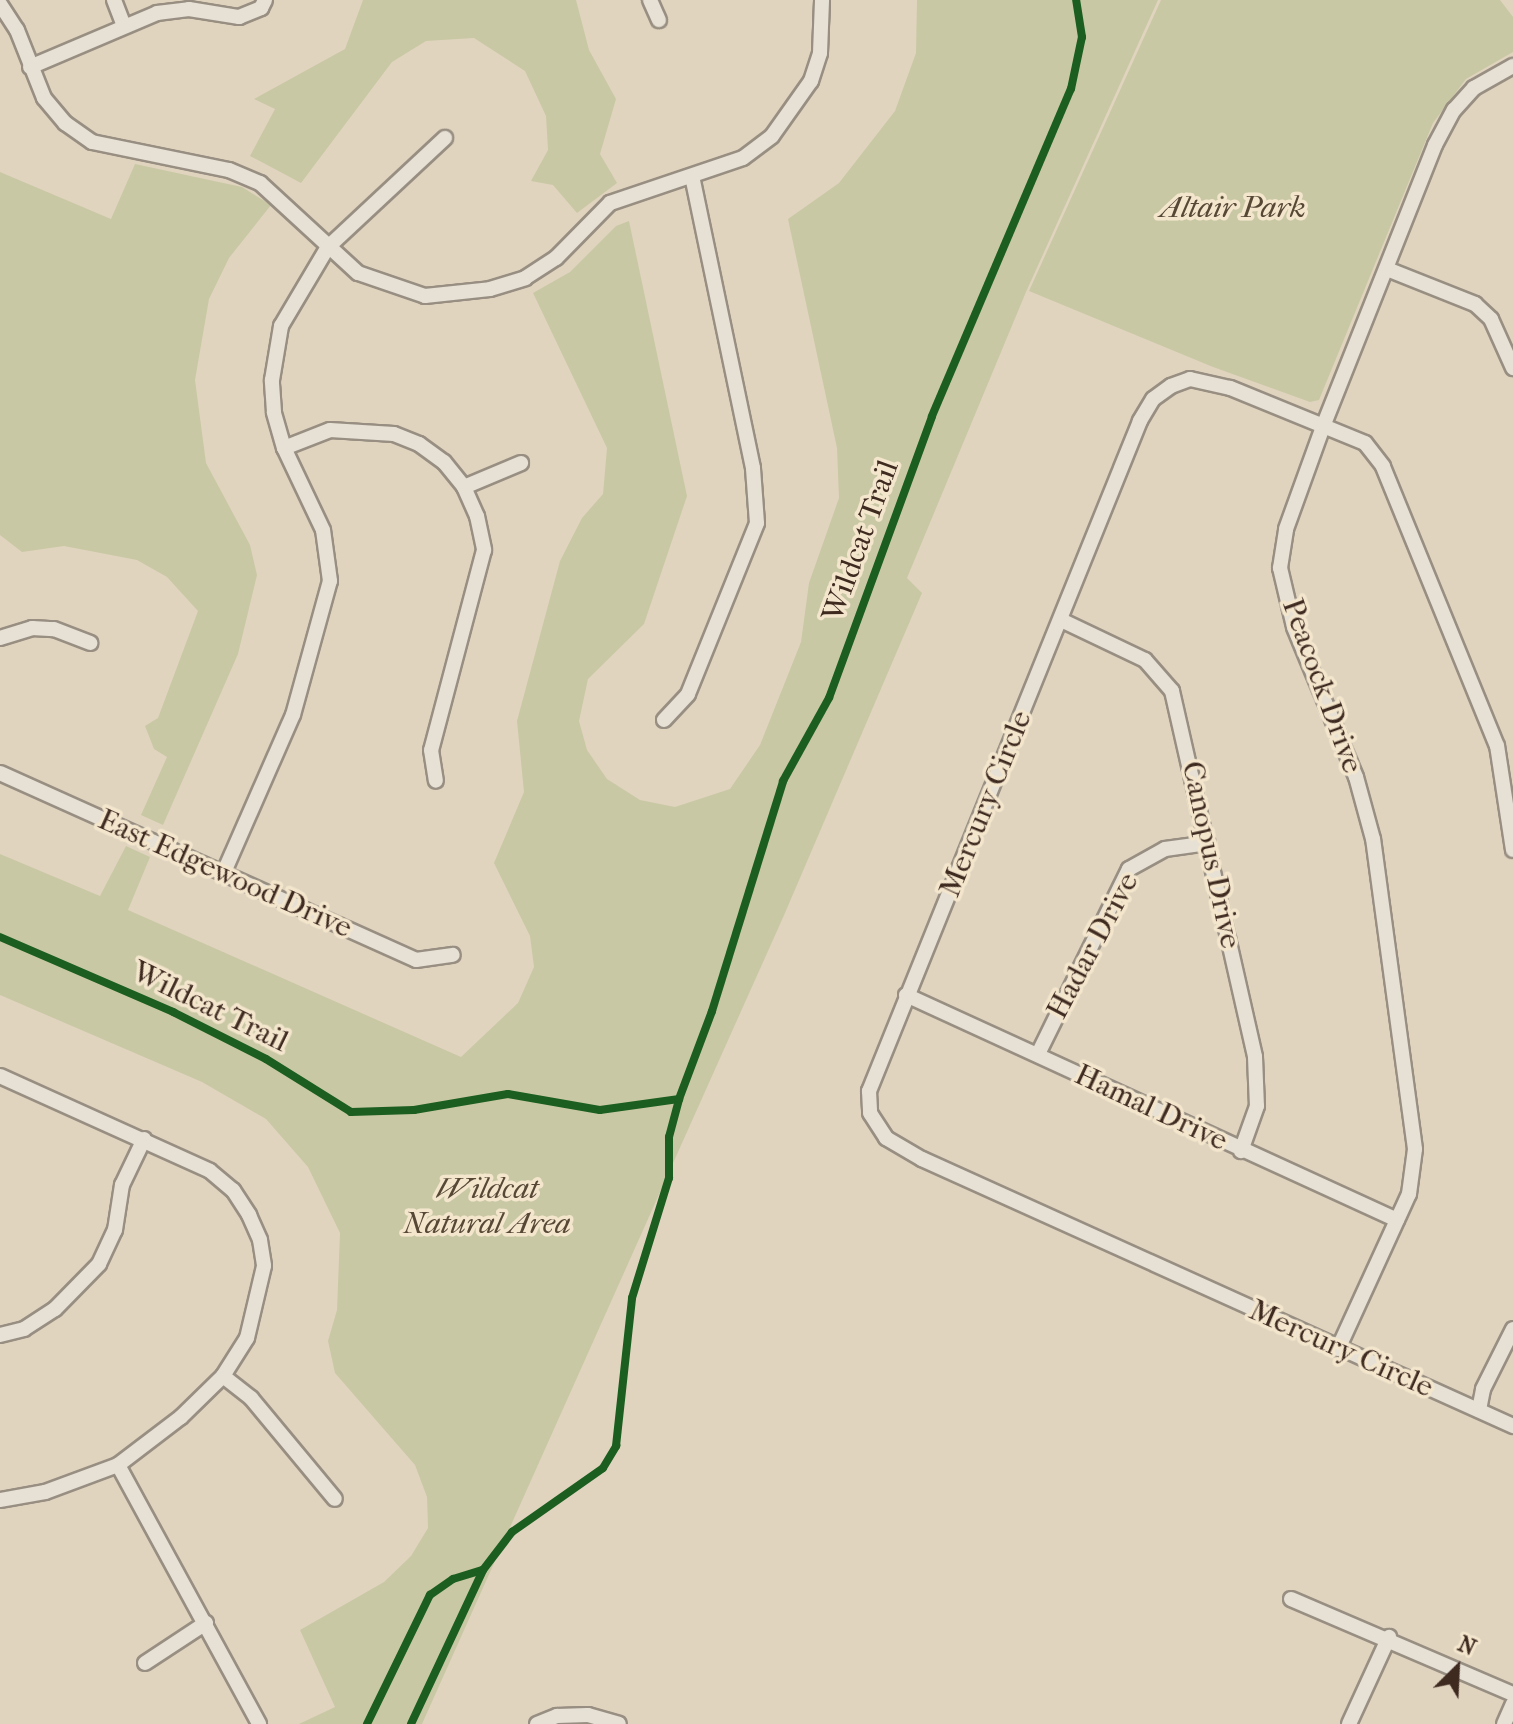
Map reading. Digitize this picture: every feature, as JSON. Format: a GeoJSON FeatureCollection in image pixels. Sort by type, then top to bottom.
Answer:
{"type":"FeatureCollection","features":[{"type":"Feature","properties":{"kind":"street"},"geometry":{"type":"LineString","coordinates":[[114,0],[123,23]]}},
{"type":"Feature","properties":{"kind":"street"},"geometry":{"type":"LineString","coordinates":[[30,67],[123,23],[189,9],[239,17],[261,8],[265,0]]}},
{"type":"Feature","properties":{"kind":"street"},"geometry":{"type":"LineString","coordinates":[[650,0],[659,20]]}},
{"type":"Feature","properties":{"kind":"street"},"geometry":{"type":"LineString","coordinates":[[0,4],[17,30],[44,98],[65,123],[92,142],[240,174],[260,183],[358,273],[390,287],[425,296],[490,289],[525,278],[556,258],[610,203],[633,191],[692,177],[743,158],[772,136],[794,110],[820,53],[822,0]]}},
{"type":"Feature","properties":{"kind":"street","name":"Peacock Drive"},"geometry":{"type":"LineString","coordinates":[[1338,1349],[1416,1172],[1415,1149],[1373,839],[1356,777],[1294,627],[1280,568],[1286,529],[1324,424],[1454,110],[1474,88],[1513,66]]}},
{"type":"Feature","properties":{"kind":"street"},"geometry":{"type":"LineString","coordinates":[[224,872],[293,715],[330,581],[323,530],[284,448],[274,412],[274,354],[292,301],[328,247],[445,138]]}},
{"type":"Feature","properties":{"kind":"street"},"geometry":{"type":"LineString","coordinates":[[664,720],[688,694],[757,523],[753,468],[692,177]]}},
{"type":"Feature","properties":{"kind":"street"},"geometry":{"type":"LineString","coordinates":[[1387,269],[1475,304],[1491,319],[1513,368]]}},
{"type":"Feature","properties":{"kind":"street","name":"Mercury Circle"},"geometry":{"type":"LineString","coordinates":[[1513,850],[1497,746],[1383,466],[1365,443],[1324,424],[1209,382],[1190,379],[1153,399],[869,1091],[870,1113],[886,1138],[1338,1349],[1513,1426]]}},
{"type":"Feature","properties":{"kind":"street"},"geometry":{"type":"LineString","coordinates":[[284,448],[330,430],[394,434],[419,444],[464,487],[484,550],[431,750],[436,781]]}},
{"type":"Feature","properties":{"kind":"street"},"geometry":{"type":"LineString","coordinates":[[464,487],[521,463]]}},
{"type":"Feature","properties":{"kind":"street","name":"Canopus Drive"},"geometry":{"type":"LineString","coordinates":[[1061,620],[1145,660],[1172,691],[1208,843],[1258,1082],[1252,1127],[1241,1151]]}},
{"type":"Feature","properties":{"kind":"street"},"geometry":{"type":"LineString","coordinates":[[0,638],[32,628],[54,629],[90,643]]}},
{"type":"Feature","properties":{"kind":"street","name":"East Edgewood Drive"},"geometry":{"type":"LineString","coordinates":[[0,773],[416,960],[453,955]]}},
{"type":"Feature","properties":{"kind":"street","name":"Hadar Drive"},"geometry":{"type":"LineString","coordinates":[[1038,1054],[1129,869],[1165,849],[1208,843]]}},
{"type":"Feature","properties":{"kind":"street","name":"Hamal Drive"},"geometry":{"type":"LineString","coordinates":[[906,995],[1397,1220]]}},
{"type":"Feature","properties":{"kind":"street"},"geometry":{"type":"LineString","coordinates":[[0,1500],[45,1492],[118,1465],[223,1376],[258,1307],[264,1266],[260,1240],[233,1190],[210,1171],[144,1139],[1,1080]]}},
{"type":"Feature","properties":{"kind":"street"},"geometry":{"type":"LineString","coordinates":[[0,1335],[24,1329],[55,1309],[99,1264],[115,1230],[122,1185],[144,1139]]}},
{"type":"Feature","properties":{"kind":"street"},"geometry":{"type":"LineString","coordinates":[[1479,1410],[1483,1389],[1513,1329]]}},
{"type":"Feature","properties":{"kind":"street"},"geometry":{"type":"LineString","coordinates":[[223,1376],[251,1398],[335,1499]]}},
{"type":"Feature","properties":{"kind":"street"},"geometry":{"type":"LineString","coordinates":[[118,1465],[259,1724]]}},
{"type":"Feature","properties":{"kind":"street"},"geometry":{"type":"LineString","coordinates":[[1291,1599],[1389,1637],[1513,1694]]}},
{"type":"Feature","properties":{"kind":"street"},"geometry":{"type":"LineString","coordinates":[[145,1663],[206,1623]]}},
{"type":"Feature","properties":{"kind":"street"},"geometry":{"type":"LineString","coordinates":[[1349,1724],[1389,1637]]}},
{"type":"Feature","properties":{"kind":"street"},"geometry":{"type":"LineString","coordinates":[[1504,1724],[1513,1704]]}},
{"type":"Feature","properties":{"kind":"street"},"geometry":{"type":"LineString","coordinates":[[537,1724],[588,1715],[619,1724]]}},
{"type":"Feature","properties":{"kind":"green space"},"geometry":{"type":"Polygon","coordinates":[[[363,0],[576,0],[589,50],[616,99],[600,154],[617,183],[577,213],[553,185],[531,181],[548,150],[546,116],[525,71],[474,38],[426,41],[392,62],[301,183],[250,156],[275,109],[254,99],[345,49],[363,0]]]}},
{"type":"Feature","properties":{"kind":"green space","name":"Wildcat Natural Area"},"geometry":{"type":"Polygon","coordinates":[[[917,0],[1158,0],[1026,292],[907,578],[922,593],[785,913],[422,1724],[299,1724],[335,1707],[300,1630],[384,1582],[411,1556],[428,1528],[427,1497],[415,1465],[335,1373],[328,1341],[337,1310],[340,1233],[308,1167],[266,1119],[202,1082],[0,995],[0,854],[100,896],[126,846],[150,857],[128,910],[461,1057],[518,1003],[534,967],[530,936],[494,863],[524,792],[517,721],[560,561],[582,518],[603,494],[607,448],[533,293],[570,272],[616,226],[629,221],[687,496],[644,624],[588,679],[579,721],[587,750],[607,779],[640,800],[675,807],[730,789],[760,745],[801,642],[809,583],[839,498],[837,448],[788,219],[839,183],[895,111],[916,53],[917,0]]]}},
{"type":"Feature","properties":{"kind":"green space","name":"Altair Park"},"geometry":{"type":"Polygon","coordinates":[[[1161,0],[1500,0],[1513,17],[1513,52],[1466,79],[1433,123],[1319,400],[1310,402],[1213,367],[1029,291],[1161,0]]]}},
{"type":"Feature","properties":{"kind":"green space"},"geometry":{"type":"Polygon","coordinates":[[[135,164],[242,187],[271,205],[229,258],[209,299],[195,380],[206,463],[250,545],[257,575],[238,654],[163,825],[141,815],[167,757],[154,749],[145,726],[158,718],[198,611],[167,577],[137,560],[64,546],[22,552],[0,535],[0,172],[111,219],[135,164]]]}},
{"type":"Feature","properties":{"kind":"cycle path","name":"Wildcat Trail"},"geometry":{"type":"LineString","coordinates":[[411,1724],[483,1570],[512,1532],[603,1468],[616,1446],[632,1298],[669,1178],[669,1137],[679,1099],[712,1011],[783,781],[829,698],[932,416],[1071,89],[1082,37],[1076,0]]}},
{"type":"Feature","properties":{"kind":"cycle path","name":"Wildcat Trail"},"geometry":{"type":"LineString","coordinates":[[0,937],[173,1012],[266,1059],[351,1112],[414,1110],[508,1094],[600,1110],[679,1099]]}},
{"type":"Feature","properties":{"kind":"cycle path"},"geometry":{"type":"LineString","coordinates":[[367,1724],[430,1595],[453,1579],[483,1570]]}}]}
